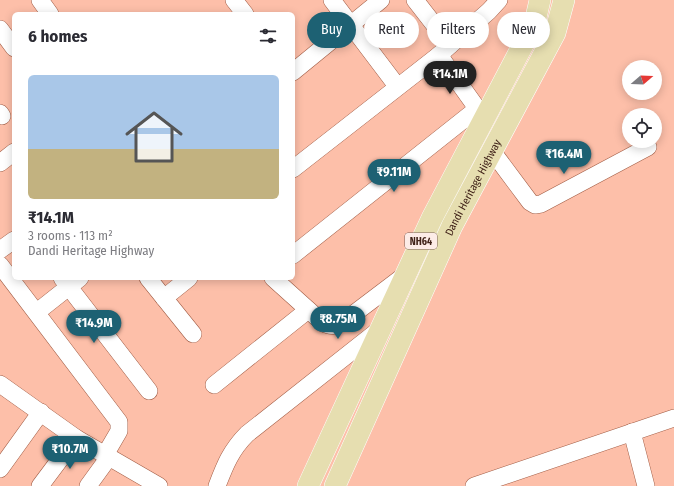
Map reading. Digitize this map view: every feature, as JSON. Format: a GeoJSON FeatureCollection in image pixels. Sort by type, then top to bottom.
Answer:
{"type":"FeatureCollection","features":[{"type":"Feature","properties":{"kind":"main road","name":"NH64"},"geometry":{"type":"LineString","coordinates":[[308,486],[481,114],[536,22],[540,0]]}},
{"type":"Feature","properties":{"kind":"main road","name":"Dandi Heritage Highway"},"geometry":{"type":"LineString","coordinates":[[335,486],[452,226],[555,33],[564,0]]}},
{"type":"Feature","properties":{"kind":"street"},"geometry":{"type":"LineString","coordinates":[[40,0],[49,12]]}},
{"type":"Feature","properties":{"kind":"street"},"geometry":{"type":"LineString","coordinates":[[234,0],[243,12]]}},
{"type":"Feature","properties":{"kind":"street"},"geometry":{"type":"LineString","coordinates":[[332,0],[341,12]]}},
{"type":"Feature","properties":{"kind":"street"},"geometry":{"type":"LineString","coordinates":[[356,21],[381,0]]}},
{"type":"Feature","properties":{"kind":"street"},"geometry":{"type":"LineString","coordinates":[[295,254],[481,114],[415,0]]}},
{"type":"Feature","properties":{"kind":"street"},"geometry":{"type":"LineString","coordinates":[[295,167],[444,50],[489,11],[499,0]]}},
{"type":"Feature","properties":{"kind":"street"},"geometry":{"type":"LineString","coordinates":[[0,29],[12,45]]}},
{"type":"Feature","properties":{"kind":"street"},"geometry":{"type":"LineString","coordinates":[[356,32],[397,86]]}},
{"type":"Feature","properties":{"kind":"street"},"geometry":{"type":"LineString","coordinates":[[295,70],[323,48]]}},
{"type":"Feature","properties":{"kind":"street"},"geometry":{"type":"LineString","coordinates":[[492,151],[530,202],[535,205],[541,204],[646,148]]}},
{"type":"Feature","properties":{"kind":"street"},"geometry":{"type":"LineString","coordinates":[[0,163],[12,154]]}},
{"type":"Feature","properties":{"kind":"street"},"geometry":{"type":"LineString","coordinates":[[0,250],[12,241]]}},
{"type":"Feature","properties":{"kind":"street"},"geometry":{"type":"LineString","coordinates":[[0,265],[119,422],[119,431],[107,456],[88,486]]}},
{"type":"Feature","properties":{"kind":"street"},"geometry":{"type":"LineString","coordinates":[[275,280],[323,323],[328,326],[335,326],[343,322],[405,275]]}},
{"type":"Feature","properties":{"kind":"street"},"geometry":{"type":"LineString","coordinates":[[150,280],[193,334]]}},
{"type":"Feature","properties":{"kind":"street"},"geometry":{"type":"LineString","coordinates":[[164,298],[186,280]]}},
{"type":"Feature","properties":{"kind":"street"},"geometry":{"type":"LineString","coordinates":[[37,312],[70,281],[149,391]]}},
{"type":"Feature","properties":{"kind":"street"},"geometry":{"type":"LineString","coordinates":[[214,385],[308,310]]}},
{"type":"Feature","properties":{"kind":"street"},"geometry":{"type":"LineString","coordinates":[[217,486],[228,457],[247,434],[380,329]]}},
{"type":"Feature","properties":{"kind":"street"},"geometry":{"type":"LineString","coordinates":[[3,392],[41,412],[76,438],[159,486]]}},
{"type":"Feature","properties":{"kind":"street"},"geometry":{"type":"LineString","coordinates":[[0,469],[41,412]]}},
{"type":"Feature","properties":{"kind":"street"},"geometry":{"type":"LineString","coordinates":[[474,486],[674,418]]}},
{"type":"Feature","properties":{"kind":"street"},"geometry":{"type":"LineString","coordinates":[[632,432],[646,486]]}},
{"type":"Feature","properties":{"kind":"street"},"geometry":{"type":"LineString","coordinates":[[40,486],[76,438]]}}]}
